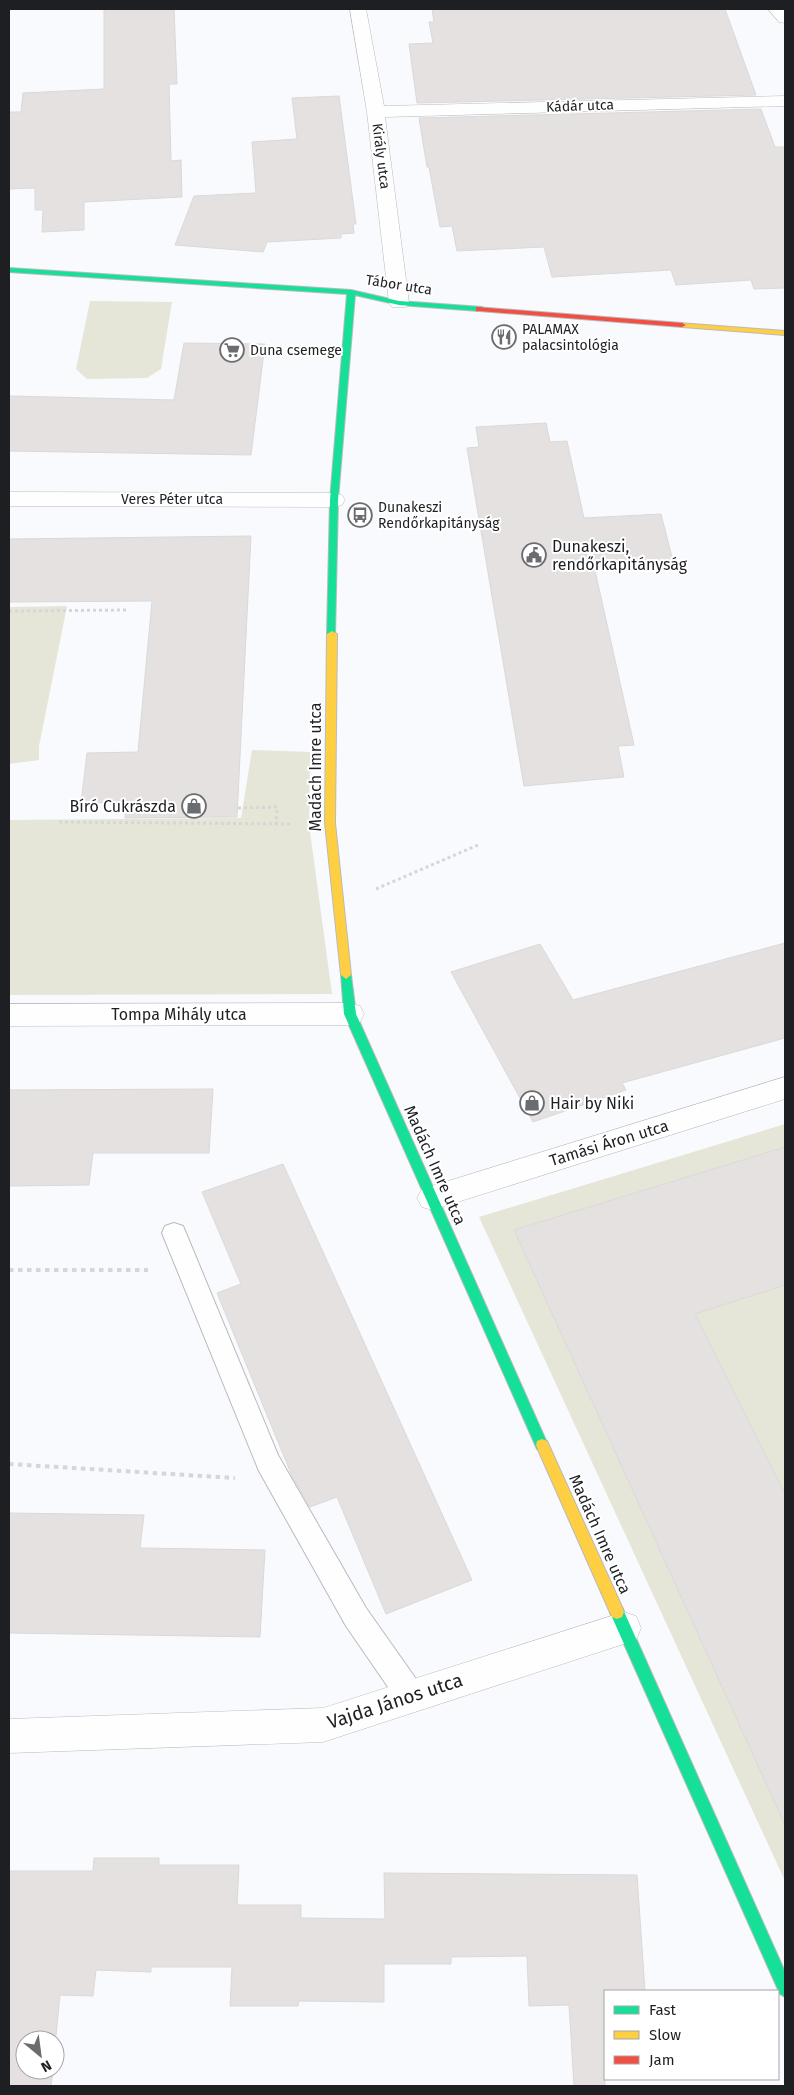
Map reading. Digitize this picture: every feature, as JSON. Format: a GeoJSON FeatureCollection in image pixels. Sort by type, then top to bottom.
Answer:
{"type":"FeatureCollection","features":[{"type":"Feature","properties":{"kind":"street","name":"Király utca"},"geometry":{"type":"LineString","coordinates":[[358,9],[376,112],[399,303]]}},
{"type":"Feature","properties":{"kind":"street"},"geometry":{"type":"LineString","coordinates":[[776,9],[785,18]]}},
{"type":"Feature","properties":{"kind":"street","name":"Kádár utca"},"geometry":{"type":"LineString","coordinates":[[376,112],[785,101]]}},
{"type":"Feature","properties":{"kind":"street","name":"Tábor utca"},"geometry":{"type":"LineString","coordinates":[[9,270],[350,292],[399,303],[785,333]]}},
{"type":"Feature","properties":{"kind":"street","name":"Madách Imre utca"},"geometry":{"type":"LineString","coordinates":[[350,292],[334,500],[330,823],[350,1014],[785,1989]]}},
{"type":"Feature","properties":{"kind":"street","name":"Veres Péter utca"},"geometry":{"type":"LineString","coordinates":[[9,499],[334,500]]}},
{"type":"Feature","properties":{"kind":"street","name":"Tompa Mihály utca"},"geometry":{"type":"LineString","coordinates":[[9,1015],[350,1014]]}},
{"type":"Feature","properties":{"kind":"street","name":"Tamási Áron utca"},"geometry":{"type":"LineString","coordinates":[[432,1198],[785,1088]]}},
{"type":"Feature","properties":{"kind":"street","name":"Vajda János utca"},"geometry":{"type":"LineString","coordinates":[[9,1736],[323,1725],[624,1628]]}},
{"type":"Feature","properties":{"kind":"lane"},"geometry":{"type":"LineString","coordinates":[[174,1233],[268,1462],[356,1617],[411,1696]]}},
{"type":"Feature","properties":{"kind":"path"},"geometry":{"type":"LineString","coordinates":[[9,612],[129,610]]}},
{"type":"Feature","properties":{"kind":"path"},"geometry":{"type":"LineString","coordinates":[[238,808],[277,807],[276,824]]}},
{"type":"Feature","properties":{"kind":"path"},"geometry":{"type":"LineString","coordinates":[[59,822],[330,823]]}},
{"type":"Feature","properties":{"kind":"path"},"geometry":{"type":"LineString","coordinates":[[337,894],[376,889],[478,845]]}},
{"type":"Feature","properties":{"kind":"path"},"geometry":{"type":"LineString","coordinates":[[9,1270],[190,1270]]}},
{"type":"Feature","properties":{"kind":"path"},"geometry":{"type":"LineString","coordinates":[[9,1464],[278,1481]]}},
{"type":"Feature","properties":{"kind":"shaded area"},"geometry":{"type":"Polygon","coordinates":[[[90,301],[172,302],[161,369],[147,378],[87,379],[76,369],[90,301]]]}},
{"type":"Feature","properties":{"kind":"shaded area"},"geometry":{"type":"Polygon","coordinates":[[[67,606],[39,746],[39,760],[9,764],[9,607],[67,606]]]}},
{"type":"Feature","properties":{"kind":"shaded area"},"geometry":{"type":"Polygon","coordinates":[[[252,750],[310,752],[309,824],[332,994],[9,995],[9,820],[241,818],[252,750]]]}},
{"type":"Feature","properties":{"kind":"shaded area"},"geometry":{"type":"Polygon","coordinates":[[[785,1124],[785,1881],[479,1217],[785,1124]]]}},
{"type":"Feature","properties":{"kind":"building"},"geometry":{"type":"Polygon","coordinates":[[[104,9],[174,9],[177,84],[169,84],[171,161],[181,160],[182,197],[84,202],[84,230],[42,232],[43,210],[35,210],[35,188],[9,189],[9,112],[21,112],[23,93],[104,89],[104,9]]]}},
{"type":"Feature","properties":{"kind":"building"},"geometry":{"type":"Polygon","coordinates":[[[432,9],[725,9],[756,95],[417,103],[409,44],[433,43],[429,22],[434,22],[432,9]]]}},
{"type":"Feature","properties":{"kind":"building"},"geometry":{"type":"Polygon","coordinates":[[[339,96],[356,224],[353,224],[354,233],[341,234],[341,238],[267,242],[263,252],[175,245],[194,196],[256,193],[252,142],[297,139],[292,98],[339,96]]]}},
{"type":"Feature","properties":{"kind":"building"},"geometry":{"type":"Polygon","coordinates":[[[761,109],[775,147],[785,147],[785,288],[754,289],[751,280],[676,285],[671,270],[552,277],[544,247],[457,251],[452,226],[440,227],[419,118],[761,109]]]}},
{"type":"Feature","properties":{"kind":"building"},"geometry":{"type":"Polygon","coordinates":[[[184,343],[265,344],[251,455],[9,451],[9,396],[174,400],[184,343]]]}},
{"type":"Feature","properties":{"kind":"building"},"geometry":{"type":"Polygon","coordinates":[[[546,423],[550,442],[567,441],[584,518],[661,514],[673,561],[594,566],[634,745],[618,746],[624,777],[524,786],[467,448],[479,447],[476,427],[546,423]]]}},
{"type":"Feature","properties":{"kind":"building"},"geometry":{"type":"Polygon","coordinates":[[[251,536],[237,817],[125,818],[126,802],[81,803],[87,753],[138,752],[152,601],[9,602],[9,539],[251,536]]]}},
{"type":"Feature","properties":{"kind":"building"},"geometry":{"type":"Polygon","coordinates":[[[785,943],[785,1038],[622,1083],[626,1090],[533,1122],[451,972],[540,944],[573,1000],[785,943]]]}},
{"type":"Feature","properties":{"kind":"building"},"geometry":{"type":"Polygon","coordinates":[[[213,1089],[209,1153],[93,1153],[89,1185],[9,1186],[9,1090],[213,1089]]]}},
{"type":"Feature","properties":{"kind":"building"},"geometry":{"type":"Polygon","coordinates":[[[785,1147],[785,1285],[695,1314],[785,1494],[785,1825],[514,1230],[785,1147]]]}},
{"type":"Feature","properties":{"kind":"building"},"geometry":{"type":"Polygon","coordinates":[[[283,1164],[472,1580],[386,1614],[337,1497],[310,1507],[292,1476],[217,1293],[241,1284],[202,1192],[283,1164]]]}},
{"type":"Feature","properties":{"kind":"building"},"geometry":{"type":"Polygon","coordinates":[[[9,1513],[144,1515],[140,1548],[265,1550],[260,1637],[9,1633],[9,1513]]]}},
{"type":"Feature","properties":{"kind":"building"},"geometry":{"type":"Polygon","coordinates":[[[94,1858],[159,1858],[159,1865],[239,1865],[237,1905],[301,1905],[301,1918],[385,1919],[384,1873],[637,1875],[645,1990],[604,1990],[605,2086],[574,2086],[569,2005],[529,2006],[527,1956],[451,1957],[451,1964],[384,1964],[384,2002],[299,2001],[298,2006],[230,2006],[232,1967],[151,1967],[151,1972],[96,1970],[93,1996],[60,1995],[57,2030],[15,2030],[15,2080],[52,2080],[51,2086],[9,2086],[9,1871],[93,1871],[94,1858]]]}},
{"type":"Feature","properties":{"kind":"traffic: fast"},"geometry":{"type":"LineString","coordinates":[[9,270],[351,292],[399,303],[479,309]]}},
{"type":"Feature","properties":{"kind":"traffic: fast"},"geometry":{"type":"LineString","coordinates":[[332,634],[334,500],[351,292]]}},
{"type":"Feature","properties":{"kind":"traffic: fast"},"geometry":{"type":"LineString","coordinates":[[346,975],[350,1014],[542,1445]]}},
{"type":"Feature","properties":{"kind":"traffic: fast"},"geometry":{"type":"LineString","coordinates":[[617,1612],[785,1989]]}},
{"type":"Feature","properties":{"kind":"traffic: slow"},"geometry":{"type":"LineString","coordinates":[[682,325],[785,333]]}},
{"type":"Feature","properties":{"kind":"traffic: slow"},"geometry":{"type":"LineString","coordinates":[[332,634],[330,823],[346,975]]}},
{"type":"Feature","properties":{"kind":"traffic: slow"},"geometry":{"type":"LineString","coordinates":[[542,1445],[617,1612]]}},
{"type":"Feature","properties":{"kind":"traffic: jam"},"geometry":{"type":"LineString","coordinates":[[479,309],[682,325]]}},
{"type":"Feature","properties":{"kind":"place","name":"PALAMAX palacsintológia"},"geometry":{"type":"Point","coordinates":[504,337]}},
{"type":"Feature","properties":{"kind":"place","name":"Duna csemege"},"geometry":{"type":"Point","coordinates":[232,350]}},
{"type":"Feature","properties":{"kind":"place","name":"Dunakeszi Rendőrkapitányság"},"geometry":{"type":"Point","coordinates":[360,515]}},
{"type":"Feature","properties":{"kind":"place","name":"Dunakeszi, rendőrkapitányság"},"geometry":{"type":"Point","coordinates":[534,555]}},
{"type":"Feature","properties":{"kind":"place","name":"Bíró Cukrászda"},"geometry":{"type":"Point","coordinates":[194,806]}},
{"type":"Feature","properties":{"kind":"place","name":"Hair by Niki"},"geometry":{"type":"Point","coordinates":[532,1103]}}]}
